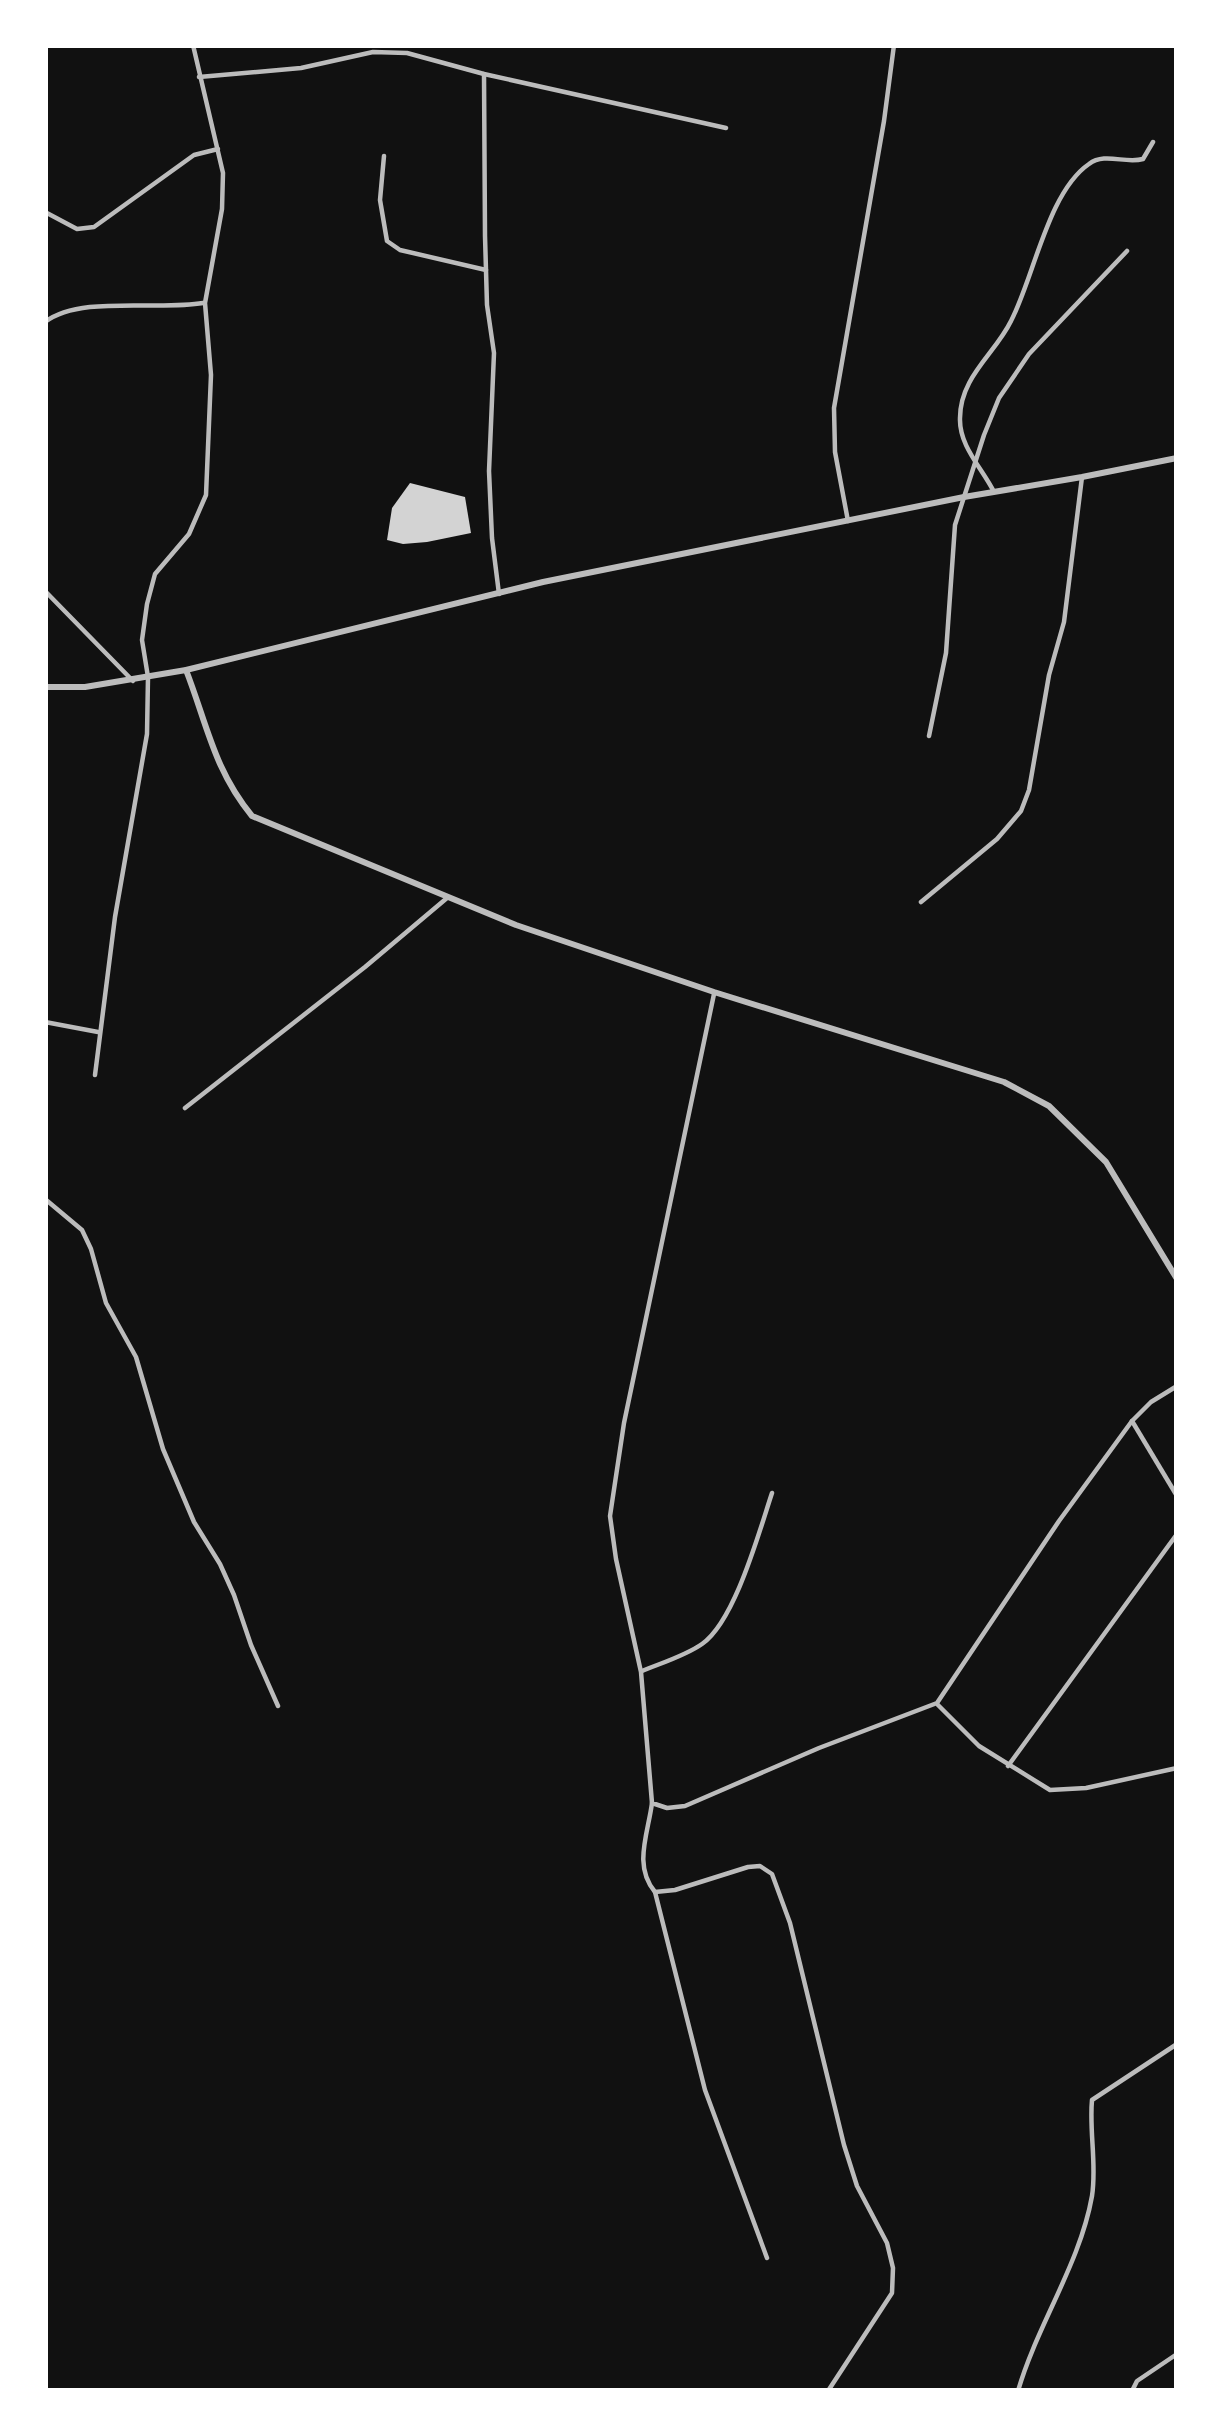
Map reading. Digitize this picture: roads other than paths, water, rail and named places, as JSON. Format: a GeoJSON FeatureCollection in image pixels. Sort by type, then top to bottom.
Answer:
{"type":"FeatureCollection","features":[{"type":"Feature","properties":{"kind":"street"},"geometry":{"type":"LineString","coordinates":[[95,1075],[115,917],[147,734],[148,677],[142,640],[147,604],[154,574],[189,534],[206,495],[211,375],[205,303],[222,209],[223,173],[193,45]]}},
{"type":"Feature","properties":{"kind":"street"},"geometry":{"type":"LineString","coordinates":[[848,520],[834,408],[894,45]]}},
{"type":"Feature","properties":{"kind":"street"},"geometry":{"type":"LineString","coordinates":[[200,77],[301,68],[373,52],[407,53],[727,128]]}},
{"type":"Feature","properties":{"kind":"street"},"geometry":{"type":"LineString","coordinates":[[484,74],[486,270],[494,353],[489,471],[499,594]]}},
{"type":"Feature","properties":{"kind":"street"},"geometry":{"type":"LineString","coordinates":[[994,492],[960,432],[959,412],[969,380],[1012,320],[1058,202],[1088,164],[1101,158],[1143,159],[1153,142]]}},
{"type":"Feature","properties":{"kind":"street"},"geometry":{"type":"LineString","coordinates":[[45,212],[77,229],[94,227],[194,155],[218,149]]}},
{"type":"Feature","properties":{"kind":"street"},"geometry":{"type":"LineString","coordinates":[[384,156],[380,200],[387,241],[400,250],[486,270]]}},
{"type":"Feature","properties":{"kind":"street"},"geometry":{"type":"LineString","coordinates":[[929,736],[946,653],[955,525],[999,398],[1029,354],[1126,251]]}},
{"type":"Feature","properties":{"kind":"street"},"geometry":{"type":"LineString","coordinates":[[45,322],[75,308],[205,303]]}},
{"type":"Feature","properties":{"kind":"street"},"geometry":{"type":"LineString","coordinates":[[45,687],[85,688],[133,681],[499,594],[848,520],[1177,458]]}},
{"type":"Feature","properties":{"kind":"street"},"geometry":{"type":"LineString","coordinates":[[921,902],[997,838],[1021,811],[1029,790],[1049,675],[1064,622],[1082,477]]}},
{"type":"Feature","properties":{"kind":"street"},"geometry":{"type":"LineString","coordinates":[[45,591],[133,681]]}},
{"type":"Feature","properties":{"kind":"street"},"geometry":{"type":"LineString","coordinates":[[186,670],[215,756],[232,792],[252,816],[516,926],[1004,1082],[1049,1106],[1106,1162],[1177,1279]]}},
{"type":"Feature","properties":{"kind":"street"},"geometry":{"type":"LineString","coordinates":[[185,1108],[448,897]]}},
{"type":"Feature","properties":{"kind":"street"},"geometry":{"type":"LineString","coordinates":[[714,992],[624,1424],[610,1516],[641,1672],[652,1803],[642,1866],[655,1892],[704,2090],[767,2258]]}},
{"type":"Feature","properties":{"kind":"street"},"geometry":{"type":"LineString","coordinates":[[45,1022],[100,1032]]}},
{"type":"Feature","properties":{"kind":"street"},"geometry":{"type":"LineString","coordinates":[[45,1199],[82,1230],[91,1249],[106,1303],[136,1358],[163,1449],[194,1522],[234,1594],[278,1706]]}},
{"type":"Feature","properties":{"kind":"street"},"geometry":{"type":"LineString","coordinates":[[652,1803],[685,1806],[937,1703],[1132,1421],[1177,1386]]}},
{"type":"Feature","properties":{"kind":"street"},"geometry":{"type":"LineString","coordinates":[[1132,1421],[1177,1496]]}},
{"type":"Feature","properties":{"kind":"street"},"geometry":{"type":"LineString","coordinates":[[641,1672],[702,1644],[720,1627],[752,1555],[772,1493]]}},
{"type":"Feature","properties":{"kind":"street"},"geometry":{"type":"LineString","coordinates":[[1008,1766],[1177,1534]]}},
{"type":"Feature","properties":{"kind":"street"},"geometry":{"type":"LineString","coordinates":[[937,1703],[979,1746],[1050,1790],[1086,1788],[1177,1768]]}},
{"type":"Feature","properties":{"kind":"street"},"geometry":{"type":"LineString","coordinates":[[655,1892],[760,1866],[772,1874],[790,1923],[844,2144],[857,2186],[887,2243],[893,2268],[892,2293],[828,2391]]}},
{"type":"Feature","properties":{"kind":"street"},"geometry":{"type":"LineString","coordinates":[[1018,2391],[1092,2194],[1092,2100],[1177,2044]]}},
{"type":"Feature","properties":{"kind":"street"},"geometry":{"type":"LineString","coordinates":[[1132,2391],[1137,2381],[1177,2354]]}}]}
